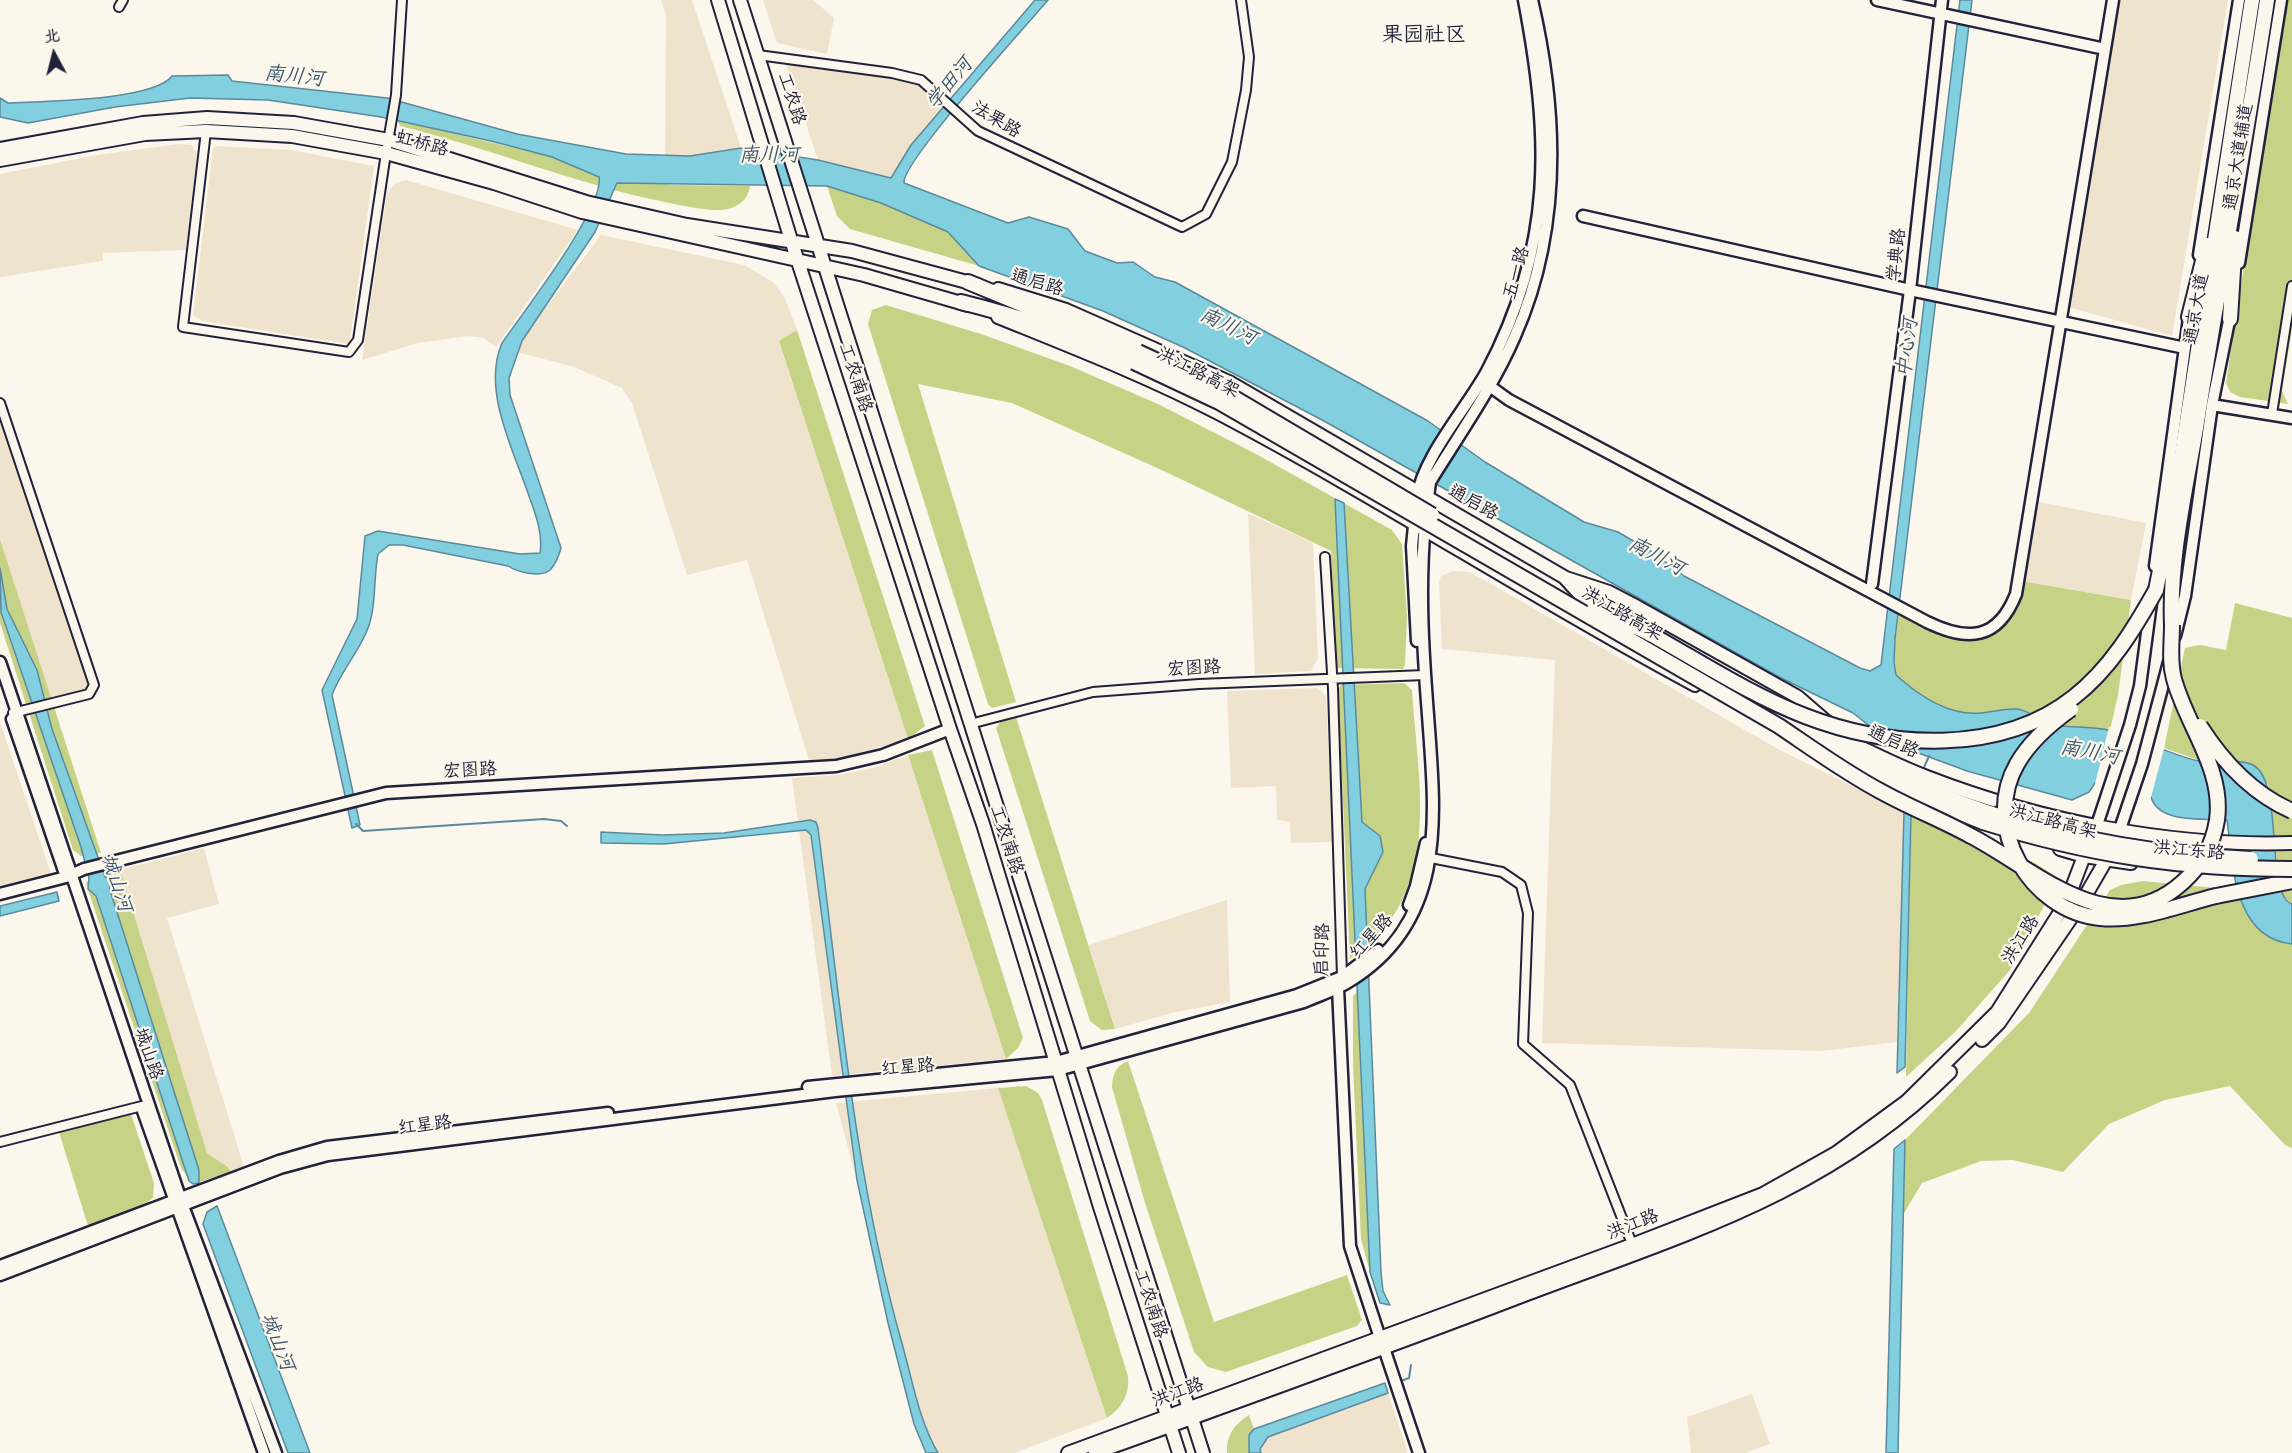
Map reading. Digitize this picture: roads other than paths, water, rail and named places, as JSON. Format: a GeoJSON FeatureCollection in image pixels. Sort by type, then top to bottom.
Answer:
{"type":"FeatureCollection","features":[{"type":"Feature","properties":{"kind":"highway","name":"通京大道"},"geometry":{"type":"LineString","coordinates":[[2172,625],[2175,561],[2252,0]]}},
{"type":"Feature","properties":{"kind":"highway","name":"通京大道"},"geometry":{"type":"LineString","coordinates":[[2156,590],[2209,311],[2248,129],[2267,0]]}},
{"type":"Feature","properties":{"kind":"highway"},"geometry":{"type":"LineString","coordinates":[[2189,317],[2235,123]]}},
{"type":"Feature","properties":{"kind":"highway"},"geometry":{"type":"LineString","coordinates":[[2230,319],[2236,233],[2248,129]]}},
{"type":"Feature","properties":{"kind":"highway","name":"洪江路高架"},"geometry":{"type":"LineString","coordinates":[[968,282],[1136,357],[1219,402],[1779,726],[1884,783],[1983,822],[2100,854],[2179,865],[2289,874]]}},
{"type":"Feature","properties":{"kind":"highway","name":"洪江路高架"},"geometry":{"type":"LineString","coordinates":[[961,302],[1025,318],[1066,332],[1224,392],[1607,616],[1866,763],[1964,804],[2034,827],[2104,843],[2179,854],[2292,861]]}},
{"type":"Feature","properties":{"kind":"highway"},"geometry":{"type":"LineString","coordinates":[[1607,616],[1646,631],[1750,690],[1803,716],[1858,735],[1883,739],[1943,741],[1981,737],[2022,725],[2049,713],[2073,698],[2109,663],[2156,590]]}},
{"type":"Feature","properties":{"kind":"highway"},"geometry":{"type":"LineString","coordinates":[[2156,590],[2136,637],[2114,667],[2080,702],[2041,733],[2016,765],[2006,800],[2007,833],[2011,849],[2025,874],[2041,891],[2073,911],[2099,918],[2136,916],[2241,890],[2289,874]]}},
{"type":"Feature","properties":{"kind":"highway"},"geometry":{"type":"LineString","coordinates":[[1779,726],[1853,776],[1980,840],[2067,894],[2087,902],[2108,906],[2127,907],[2144,903],[2177,887],[2198,867],[2212,839],[2218,808],[2213,772],[2175,681],[2171,662],[2172,625]]}},
{"type":"Feature","properties":{"kind":"highway"},"geometry":{"type":"LineString","coordinates":[[2172,625],[2182,684],[2209,740],[2228,765],[2246,782],[2292,811]]}},
{"type":"Feature","properties":{"kind":"main road"},"geometry":{"type":"LineString","coordinates":[[718,0],[791,240]]}},
{"type":"Feature","properties":{"kind":"main road","name":"工农路"},"geometry":{"type":"LineString","coordinates":[[740,0],[817,244]]}},
{"type":"Feature","properties":{"kind":"main road","name":"五一路"},"geometry":{"type":"LineString","coordinates":[[1484,383],[1523,285],[1532,252],[1540,203],[1543,138],[1539,85],[1524,0]]}},
{"type":"Feature","properties":{"kind":"main road","name":"五一路"},"geometry":{"type":"LineString","coordinates":[[1419,528],[1426,480],[1484,383],[1515,337],[1541,257],[1552,178],[1547,88],[1532,0]]}},
{"type":"Feature","properties":{"kind":"main road"},"geometry":{"type":"LineString","coordinates":[[1877,0],[2105,49]]}},
{"type":"Feature","properties":{"kind":"main road","name":"学典路"},"geometry":{"type":"LineString","coordinates":[[1872,584],[1910,290],[1942,0]]}},
{"type":"Feature","properties":{"kind":"main road"},"geometry":{"type":"LineString","coordinates":[[1484,383],[1519,405],[1927,622],[1957,635],[1985,632],[2004,618],[2016,594],[2113,0]]}},
{"type":"Feature","properties":{"kind":"main road","name":"通京大道辅道"},"geometry":{"type":"LineString","coordinates":[[2189,317],[2239,0]]}},
{"type":"Feature","properties":{"kind":"main road","name":"通京大道辅道"},"geometry":{"type":"LineString","coordinates":[[2230,319],[2281,0]]}},
{"type":"Feature","properties":{"kind":"main road","name":"虹桥路"},"geometry":{"type":"LineString","coordinates":[[0,150],[143,123],[207,118],[294,123],[388,147],[494,183],[584,207],[817,244]]}},
{"type":"Feature","properties":{"kind":"main road","name":"虹桥路"},"geometry":{"type":"LineString","coordinates":[[0,160],[145,134],[206,131],[292,136],[388,147]]}},
{"type":"Feature","properties":{"kind":"main road","name":"虹桥路"},"geometry":{"type":"LineString","coordinates":[[608,212],[825,266]]}},
{"type":"Feature","properties":{"kind":"main road"},"geometry":{"type":"LineString","coordinates":[[1583,216],[2060,323],[2185,348]]}},
{"type":"Feature","properties":{"kind":"main road","name":"工农南路"},"geometry":{"type":"LineString","coordinates":[[791,240],[983,824],[1179,1453]]}},
{"type":"Feature","properties":{"kind":"main road","name":"工农南路"},"geometry":{"type":"LineString","coordinates":[[817,244],[1203,1453]]}},
{"type":"Feature","properties":{"kind":"main road","name":"通启路"},"geometry":{"type":"LineString","coordinates":[[817,244],[914,266],[1029,297],[1066,310],[1229,382],[1564,577],[1587,601],[1718,675],[1862,748],[1928,777],[1971,793],[2097,825]]}},
{"type":"Feature","properties":{"kind":"main road"},"geometry":{"type":"LineString","coordinates":[[825,266],[961,302],[1169,389],[1219,413],[1656,664],[1868,779],[1931,809],[1980,827],[2084,856]]}},
{"type":"Feature","properties":{"kind":"main road","name":"通京大道"},"geometry":{"type":"LineString","coordinates":[[2084,856],[2109,792],[2130,725],[2141,675],[2189,317]]}},
{"type":"Feature","properties":{"kind":"main road","name":"通京大道"},"geometry":{"type":"LineString","coordinates":[[2107,860],[2132,798],[2185,596],[2212,405],[2230,319]]}},
{"type":"Feature","properties":{"kind":"main road"},"geometry":{"type":"LineString","coordinates":[[2212,405],[2292,418]]}},
{"type":"Feature","properties":{"kind":"main road","name":"红星路"},"geometry":{"type":"LineString","coordinates":[[1079,1060],[1297,995],[1348,977],[1374,960],[1396,941],[1423,891],[1431,858],[1434,811],[1412,546],[1419,528]]}},
{"type":"Feature","properties":{"kind":"main road"},"geometry":{"type":"LineString","coordinates":[[1564,577],[1609,592],[1798,697],[1842,735],[1862,748]]}},
{"type":"Feature","properties":{"kind":"main road","name":"城山路"},"geometry":{"type":"LineString","coordinates":[[0,662],[13,713]]}},
{"type":"Feature","properties":{"kind":"main road","name":"红星路"},"geometry":{"type":"LineString","coordinates":[[1374,960],[1404,918],[1425,854],[1428,806],[1422,675]]}},
{"type":"Feature","properties":{"kind":"main road","name":"城山路"},"geometry":{"type":"LineString","coordinates":[[0,683],[13,713],[69,876],[264,1453]]}},
{"type":"Feature","properties":{"kind":"main road","name":"宏图路"},"geometry":{"type":"LineString","coordinates":[[0,894],[69,876],[84,869],[356,799],[440,789],[836,766],[883,755],[950,729]]}},
{"type":"Feature","properties":{"kind":"main road","name":"洪江东路"},"geometry":{"type":"LineString","coordinates":[[2097,825],[2229,842],[2292,843]]}},
{"type":"Feature","properties":{"kind":"main road","name":"洪江东路"},"geometry":{"type":"LineString","coordinates":[[2084,856],[2230,873],[2289,874]]}},
{"type":"Feature","properties":{"kind":"main road","name":"洪江路"},"geometry":{"type":"LineString","coordinates":[[1634,1249],[1782,1184],[1836,1153],[1907,1101],[1970,1042],[1997,1012],[2067,901],[2084,856]]}},
{"type":"Feature","properties":{"kind":"main road","name":"洪江路"},"geometry":{"type":"LineString","coordinates":[[1068,1453],[1191,1413],[1767,1201],[1841,1160],[1916,1105],[1999,1023],[2080,905],[2107,860]]}},
{"type":"Feature","properties":{"kind":"main road","name":"城山路"},"geometry":{"type":"LineString","coordinates":[[69,876],[142,1106],[276,1453]]}},
{"type":"Feature","properties":{"kind":"main road","name":"启印路"},"geometry":{"type":"LineString","coordinates":[[1348,977],[1338,988],[1350,1246],[1419,1453]]}},
{"type":"Feature","properties":{"kind":"main road","name":"红星路"},"geometry":{"type":"LineString","coordinates":[[0,1266],[280,1168],[328,1155],[835,1087],[1057,1066],[1304,1002],[1338,988]]}},
{"type":"Feature","properties":{"kind":"main road","name":"红星路"},"geometry":{"type":"LineString","coordinates":[[0,1275],[178,1203]]}},
{"type":"Feature","properties":{"kind":"main road","name":"洪江路"},"geometry":{"type":"LineString","coordinates":[[1095,1453],[1169,1420]]}},
{"type":"Feature","properties":{"kind":"street"},"geometry":{"type":"LineString","coordinates":[[206,131],[183,327],[349,352],[358,340],[393,124],[402,0]]}},
{"type":"Feature","properties":{"kind":"street","name":"法果路"},"geometry":{"type":"LineString","coordinates":[[758,55],[892,73],[921,80],[978,131],[1182,227],[1206,214],[1232,162],[1246,90],[1249,57],[1241,0]]}},
{"type":"Feature","properties":{"kind":"street"},"geometry":{"type":"LineString","coordinates":[[2272,414],[2292,286]]}},
{"type":"Feature","properties":{"kind":"street"},"geometry":{"type":"LineString","coordinates":[[0,404],[94,685],[89,693],[13,713]]}},
{"type":"Feature","properties":{"kind":"street","name":"启印路"},"geometry":{"type":"LineString","coordinates":[[1325,557],[1335,679],[1348,977]]}},
{"type":"Feature","properties":{"kind":"street","name":"宏图路"},"geometry":{"type":"LineString","coordinates":[[970,724],[1093,692],[1422,675]]}},
{"type":"Feature","properties":{"kind":"street"},"geometry":{"type":"LineString","coordinates":[[1431,858],[1502,872],[1521,885],[1528,913],[1523,1044],[1570,1085],[1634,1249]]}},
{"type":"Feature","properties":{"kind":"street"},"geometry":{"type":"LineString","coordinates":[[0,1142],[142,1106]]}},
{"type":"Feature","properties":{"kind":"water","name":"南川河"},"geometry":{"type":"Polygon","coordinates":[[[1035,0],[1048,0],[922,149],[908,170],[904,183],[1008,223],[1029,217],[1068,229],[1085,251],[1117,263],[1133,262],[1155,277],[1175,282],[1428,421],[1485,462],[1584,522],[1618,532],[1654,553],[1684,576],[1860,668],[1870,671],[1881,665],[1960,0],[1972,0],[1895,639],[1896,675],[1935,703],[1957,711],[1981,713],[2017,709],[2054,725],[2108,730],[2199,761],[2240,762],[2253,765],[2263,775],[2269,793],[2279,881],[2284,896],[2292,904],[2292,944],[2273,939],[2258,928],[2247,914],[2235,877],[2227,820],[2172,816],[2156,806],[2151,797],[2095,783],[2089,792],[2072,800],[1967,771],[1886,739],[1853,713],[1779,677],[1324,421],[1185,348],[1103,311],[979,266],[948,232],[881,203],[827,186],[617,183],[595,232],[522,341],[509,378],[510,395],[561,548],[558,556],[550,570],[535,574],[508,566],[403,545],[389,545],[378,554],[369,624],[332,695],[360,825],[352,828],[322,690],[357,619],[365,536],[378,531],[520,554],[540,553],[541,539],[537,518],[502,422],[495,381],[497,362],[502,343],[543,286],[589,212],[597,192],[599,177],[552,157],[491,141],[381,117],[268,100],[190,98],[115,107],[28,123],[0,117],[0,98],[8,103],[95,98],[143,90],[161,84],[172,76],[228,75],[232,81],[387,98],[517,134],[626,154],[690,156],[741,148],[818,160],[891,178],[911,145],[1035,0]]]}},
{"type":"Feature","properties":{"kind":"water"},"geometry":{"type":"Polygon","coordinates":[[[1335,499],[1344,503],[1362,822],[1380,836],[1383,852],[1365,889],[1381,1272],[1383,1291],[1390,1305],[1380,1303],[1370,1272],[1335,499]]]}},
{"type":"Feature","properties":{"kind":"water"},"geometry":{"type":"Polygon","coordinates":[[[0,568],[7,609],[37,670],[52,729],[105,877],[109,878],[110,890],[199,1170],[199,1183],[193,1184],[189,1181],[96,896],[88,889],[89,878],[81,847],[1,612],[0,568]]]}},
{"type":"Feature","properties":{"kind":"water"},"geometry":{"type":"Polygon","coordinates":[[[1904,812],[1911,814],[1905,1067],[1897,1073],[1904,812]]]}},
{"type":"Feature","properties":{"kind":"water"},"geometry":{"type":"Polygon","coordinates":[[[810,820],[816,822],[818,828],[850,1086],[871,1214],[916,1398],[925,1426],[938,1453],[926,1453],[914,1424],[888,1323],[857,1180],[811,835],[806,830],[664,844],[601,843],[601,832],[662,835],[724,833],[810,820]]]}},
{"type":"Feature","properties":{"kind":"water"},"geometry":{"type":"Polygon","coordinates":[[[57,892],[59,901],[0,916],[0,906],[57,892]]]}},
{"type":"Feature","properties":{"kind":"water"},"geometry":{"type":"Polygon","coordinates":[[[1905,1140],[1898,1453],[1886,1453],[1894,1149],[1905,1140]]]}},
{"type":"Feature","properties":{"kind":"water"},"geometry":{"type":"Polygon","coordinates":[[[217,1206],[310,1453],[288,1453],[203,1224],[207,1212],[217,1206]]]}},
{"type":"Feature","properties":{"kind":"water"},"geometry":{"type":"Polygon","coordinates":[[[1385,1383],[1388,1393],[1268,1437],[1260,1449],[1261,1453],[1249,1453],[1249,1435],[1254,1429],[1385,1383]]]}},
{"type":"Feature","properties":{"kind":"waterway"},"geometry":{"type":"LineString","coordinates":[[1923,770],[1929,756]]}},
{"type":"Feature","properties":{"kind":"waterway"},"geometry":{"type":"LineString","coordinates":[[356,824],[363,831],[544,819],[561,821],[567,826]]}},
{"type":"Feature","properties":{"kind":"waterway"},"geometry":{"type":"LineString","coordinates":[[1398,1382],[1409,1378],[1411,1365]]}},
{"type":"Feature","properties":{"kind":"district","name":"果园社区"},"geometry":{"type":"Point","coordinates":[1424,36]}},
{"type":"Feature","properties":{"kind":"water label","name":"学田河"},"geometry":{"type":"Point","coordinates":[950,84]}},
{"type":"Feature","properties":{"kind":"water label","name":"中心河"},"geometry":{"type":"Point","coordinates":[1908,348]}},
{"type":"Feature","properties":{"kind":"water label","name":"城山河"},"geometry":{"type":"Point","coordinates":[116,883]}},
{"type":"Feature","properties":{"kind":"water label","name":"城山河"},"geometry":{"type":"Point","coordinates":[277,1342]}}]}
